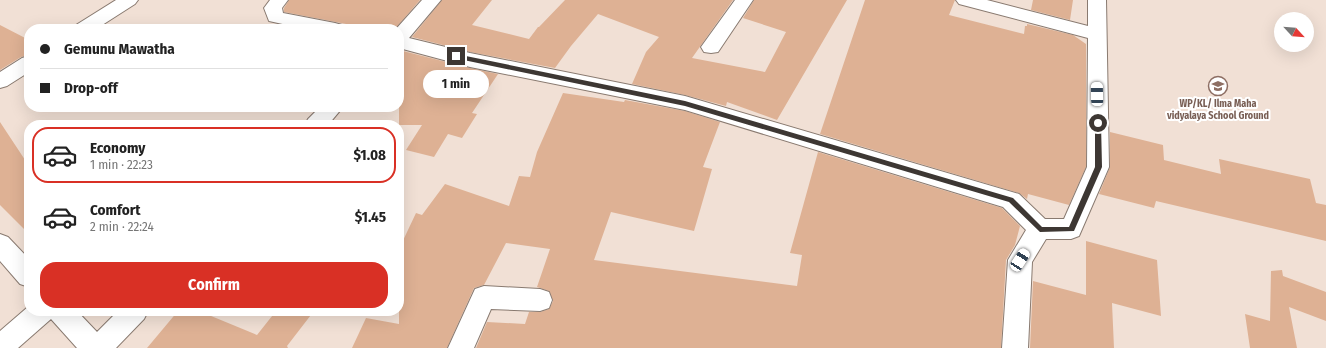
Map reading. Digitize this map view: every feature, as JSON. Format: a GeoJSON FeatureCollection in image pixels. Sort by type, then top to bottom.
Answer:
{"type":"FeatureCollection","features":[{"type":"Feature","properties":{"kind":"street"},"geometry":{"type":"LineString","coordinates":[[91,24],[129,0]]}},
{"type":"Feature","properties":{"kind":"street"},"geometry":{"type":"LineString","coordinates":[[279,0],[273,8],[275,17],[310,24]]}},
{"type":"Feature","properties":{"kind":"street"},"geometry":{"type":"LineString","coordinates":[[404,32],[432,0]]}},
{"type":"Feature","properties":{"kind":"street"},"geometry":{"type":"LineString","coordinates":[[711,47],[744,0]]}},
{"type":"Feature","properties":{"kind":"street"},"geometry":{"type":"LineString","coordinates":[[965,0],[1096,34]]}},
{"type":"Feature","properties":{"kind":"street"},"geometry":{"type":"LineString","coordinates":[[404,43],[470,60],[700,108],[1011,200],[1040,229],[1071,229],[1098,167],[1096,34],[1097,0]]}},
{"type":"Feature","properties":{"kind":"street"},"geometry":{"type":"LineString","coordinates":[[0,81],[24,66]]}},
{"type":"Feature","properties":{"kind":"street"},"geometry":{"type":"LineString","coordinates":[[320,120],[328,112]]}},
{"type":"Feature","properties":{"kind":"street"},"geometry":{"type":"LineString","coordinates":[[1015,348],[1020,260],[1040,229]]}},
{"type":"Feature","properties":{"kind":"street"},"geometry":{"type":"LineString","coordinates":[[0,244],[24,270]]}},
{"type":"Feature","properties":{"kind":"street"},"geometry":{"type":"LineString","coordinates":[[461,348],[484,298],[540,300]]}},
{"type":"Feature","properties":{"kind":"street"},"geometry":{"type":"LineString","coordinates":[[0,347],[36,316]]}},
{"type":"Feature","properties":{"kind":"street"},"geometry":{"type":"LineString","coordinates":[[65,316],[94,348]]}},
{"type":"Feature","properties":{"kind":"street"},"geometry":{"type":"LineString","coordinates":[[99,348],[130,316]]}},
{"type":"Feature","properties":{"kind":"building"},"geometry":{"type":"Polygon","coordinates":[[[289,0],[420,0],[399,24],[346,24],[284,12],[284,8],[289,0]]]}},
{"type":"Feature","properties":{"kind":"building"},"geometry":{"type":"Polygon","coordinates":[[[442,0],[492,0],[472,25],[529,39],[538,27],[565,0],[733,0],[692,58],[765,72],[786,32],[743,18],[754,0],[847,0],[777,120],[727,102],[726,106],[685,95],[632,84],[646,52],[659,37],[598,14],[555,68],[470,52],[412,37],[442,0]]]}},
{"type":"Feature","properties":{"kind":"building"},"geometry":{"type":"Polygon","coordinates":[[[865,0],[955,0],[949,15],[1024,34],[1025,26],[1027,26],[1027,24],[1073,35],[1086,44],[1086,167],[1069,205],[1028,194],[1027,199],[1019,193],[820,134],[865,0]]]}},
{"type":"Feature","properties":{"kind":"building"},"geometry":{"type":"Polygon","coordinates":[[[1033,0],[1073,0],[1070,20],[1031,10],[1033,0]]]}},
{"type":"Feature","properties":{"kind":"building"},"geometry":{"type":"Polygon","coordinates":[[[0,25],[24,37],[24,56],[0,70],[0,25]]]}},
{"type":"Feature","properties":{"kind":"building"},"geometry":{"type":"Polygon","coordinates":[[[404,51],[498,74],[472,113],[477,114],[462,138],[448,134],[434,157],[406,150],[422,125],[404,125],[404,120],[399,120],[399,112],[404,112],[404,51]]]}},
{"type":"Feature","properties":{"kind":"building"},"geometry":{"type":"Polygon","coordinates":[[[563,93],[624,102],[625,100],[685,111],[720,122],[703,167],[712,169],[694,231],[611,212],[594,260],[797,286],[802,255],[790,253],[818,152],[1002,208],[1020,226],[1015,245],[1006,260],[1001,348],[476,348],[487,322],[525,324],[529,312],[540,312],[549,309],[553,301],[549,291],[537,287],[550,249],[506,243],[484,285],[474,288],[447,348],[352,348],[366,318],[399,324],[399,316],[404,316],[404,238],[416,213],[422,215],[445,184],[509,206],[519,176],[530,177],[537,152],[563,93]]]}},
{"type":"Feature","properties":{"kind":"building"},"geometry":{"type":"Polygon","coordinates":[[[0,122],[24,158],[24,229],[0,205],[0,122]]]}},
{"type":"Feature","properties":{"kind":"building"},"geometry":{"type":"Polygon","coordinates":[[[1110,132],[1163,145],[1164,160],[1221,174],[1219,159],[1310,179],[1316,203],[1326,205],[1326,241],[1156,201],[1154,208],[1099,194],[1110,167],[1110,132]]]}},
{"type":"Feature","properties":{"kind":"building"},"geometry":{"type":"Polygon","coordinates":[[[1086,241],[1157,260],[1161,316],[1112,303],[1114,348],[1030,348],[1033,281],[1086,295],[1086,241]]]}},
{"type":"Feature","properties":{"kind":"building"},"geometry":{"type":"Polygon","coordinates":[[[1282,270],[1283,276],[1326,292],[1326,321],[1289,307],[1297,348],[1250,348],[1245,314],[1270,321],[1271,271],[1282,270]]]}},
{"type":"Feature","properties":{"kind":"building"},"geometry":{"type":"Polygon","coordinates":[[[174,316],[211,316],[257,335],[272,316],[310,316],[287,346],[288,348],[147,348],[174,316]]]}},
{"type":"Feature","properties":{"kind":"place","name":"WP/KL/ Ilma Maha vidyalaya School Ground"},"geometry":{"type":"Point","coordinates":[1218,86]}},
{"type":"Feature","properties":{"kind":"route"},"geometry":{"type":"LineString","coordinates":[[456,56],[685,104],[1011,200],[1040,229],[1071,229],[1098,167],[1098,123]]}}]}
